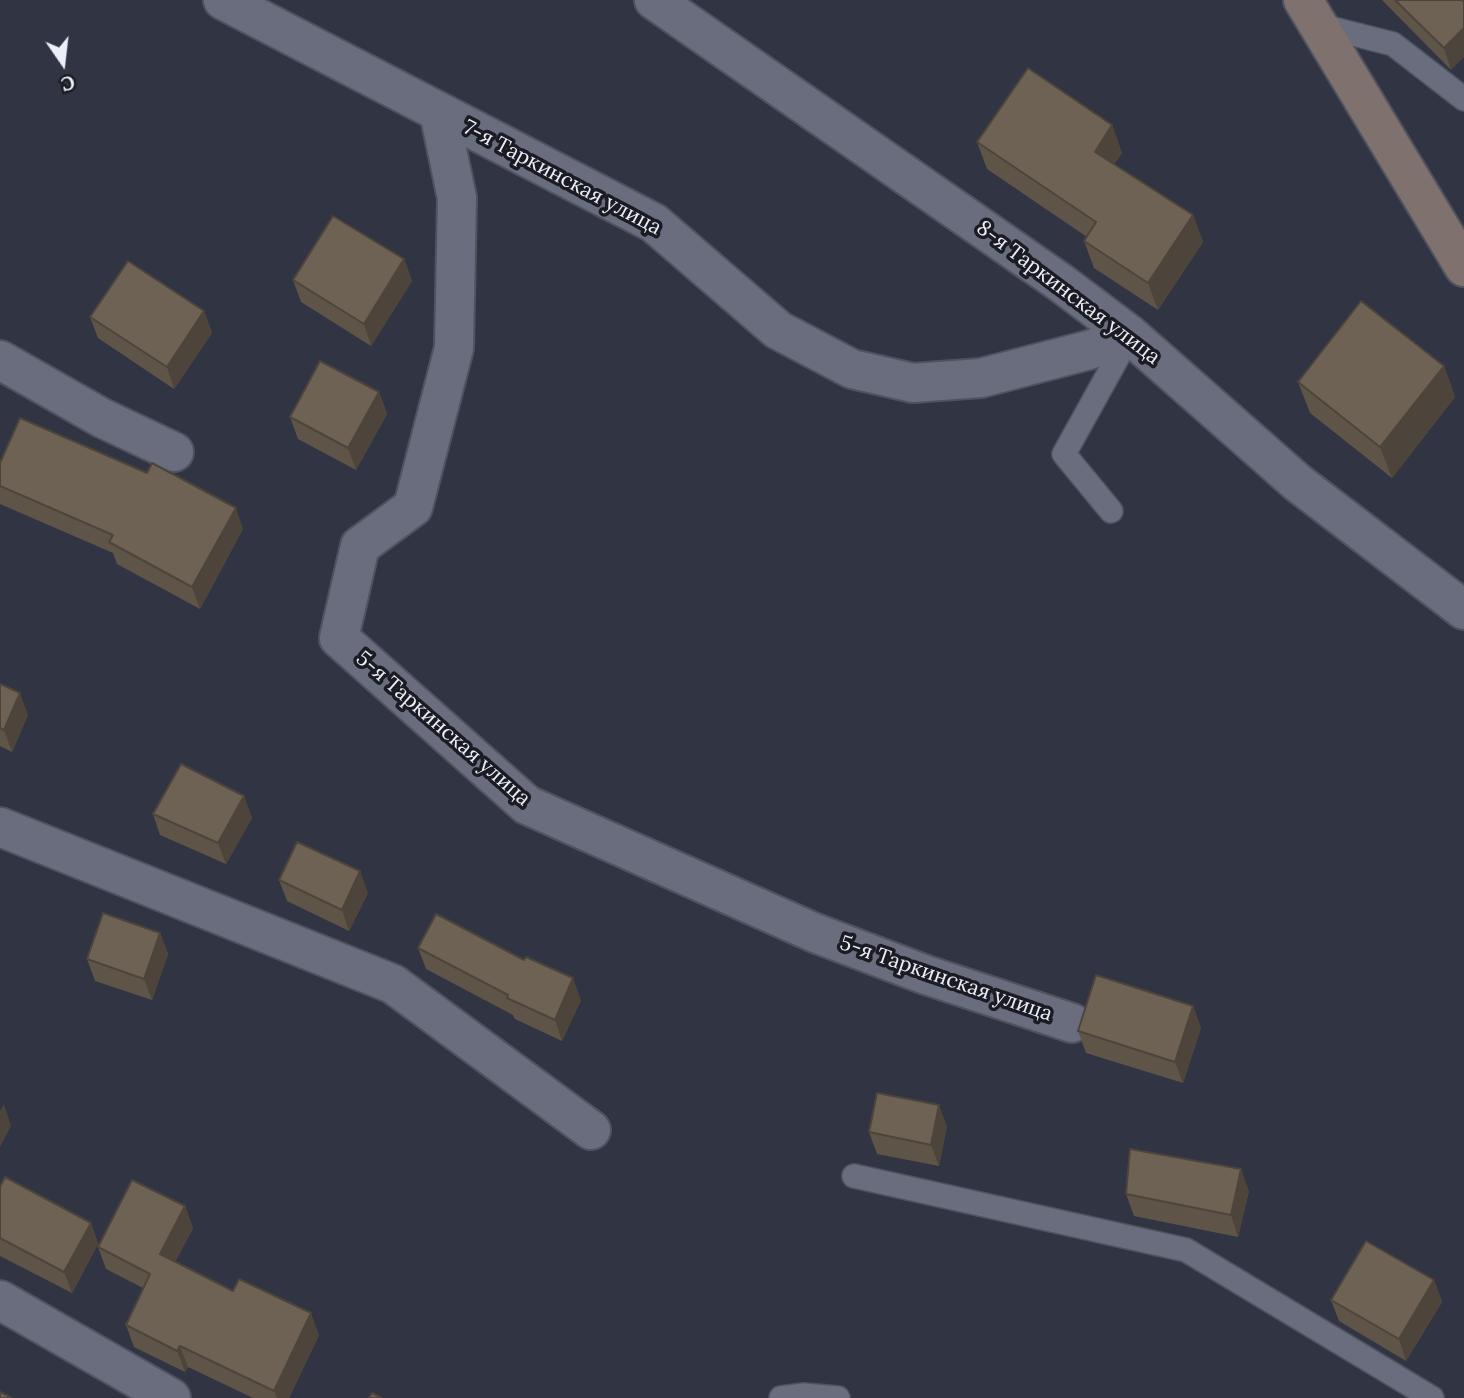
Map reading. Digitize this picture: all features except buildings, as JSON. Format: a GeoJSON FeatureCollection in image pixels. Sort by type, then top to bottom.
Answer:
{"type":"FeatureCollection","features":[{"type":"Feature","properties":{"kind":"street","name":"7-я Таркинская улица"},"geometry":{"type":"LineString","coordinates":[[223,0],[654,223],[778,330],[852,369],[913,383],[981,377],[1089,350],[1130,335]]}},
{"type":"Feature","properties":{"kind":"street","name":"8-я Таркинская улица"},"geometry":{"type":"LineString","coordinates":[[653,0],[1061,283],[1130,335],[1298,483],[1464,610]]}},
{"type":"Feature","properties":{"kind":"street"},"geometry":{"type":"LineString","coordinates":[[1310,12],[1464,267]]}},
{"type":"Feature","properties":{"kind":"street","name":"5-я Таркинская улица"},"geometry":{"type":"LineString","coordinates":[[439,112],[457,198],[454,348],[413,508],[360,545],[339,638],[527,805],[815,933],[926,975],[1072,1023]]}},
{"type":"Feature","properties":{"kind":"street"},"geometry":{"type":"LineString","coordinates":[[0,360],[102,418],[174,452]]}},
{"type":"Feature","properties":{"kind":"street"},"geometry":{"type":"LineString","coordinates":[[0,827],[393,984],[591,1130]]}},
{"type":"Feature","properties":{"kind":"street"},"geometry":{"type":"LineString","coordinates":[[0,1300],[171,1398]]}},
{"type":"Feature","properties":{"kind":"lane"},"geometry":{"type":"LineString","coordinates":[[1310,12],[1393,44],[1464,99]]}},
{"type":"Feature","properties":{"kind":"lane"},"geometry":{"type":"LineString","coordinates":[[1111,511],[1064,454],[1130,335]]}},
{"type":"Feature","properties":{"kind":"lane"},"geometry":{"type":"LineString","coordinates":[[854,1176],[1186,1250],[1432,1398]]}},
{"type":"Feature","properties":{"kind":"lane"},"geometry":{"type":"LineString","coordinates":[[781,1398],[804,1395],[838,1398]]}}]}
